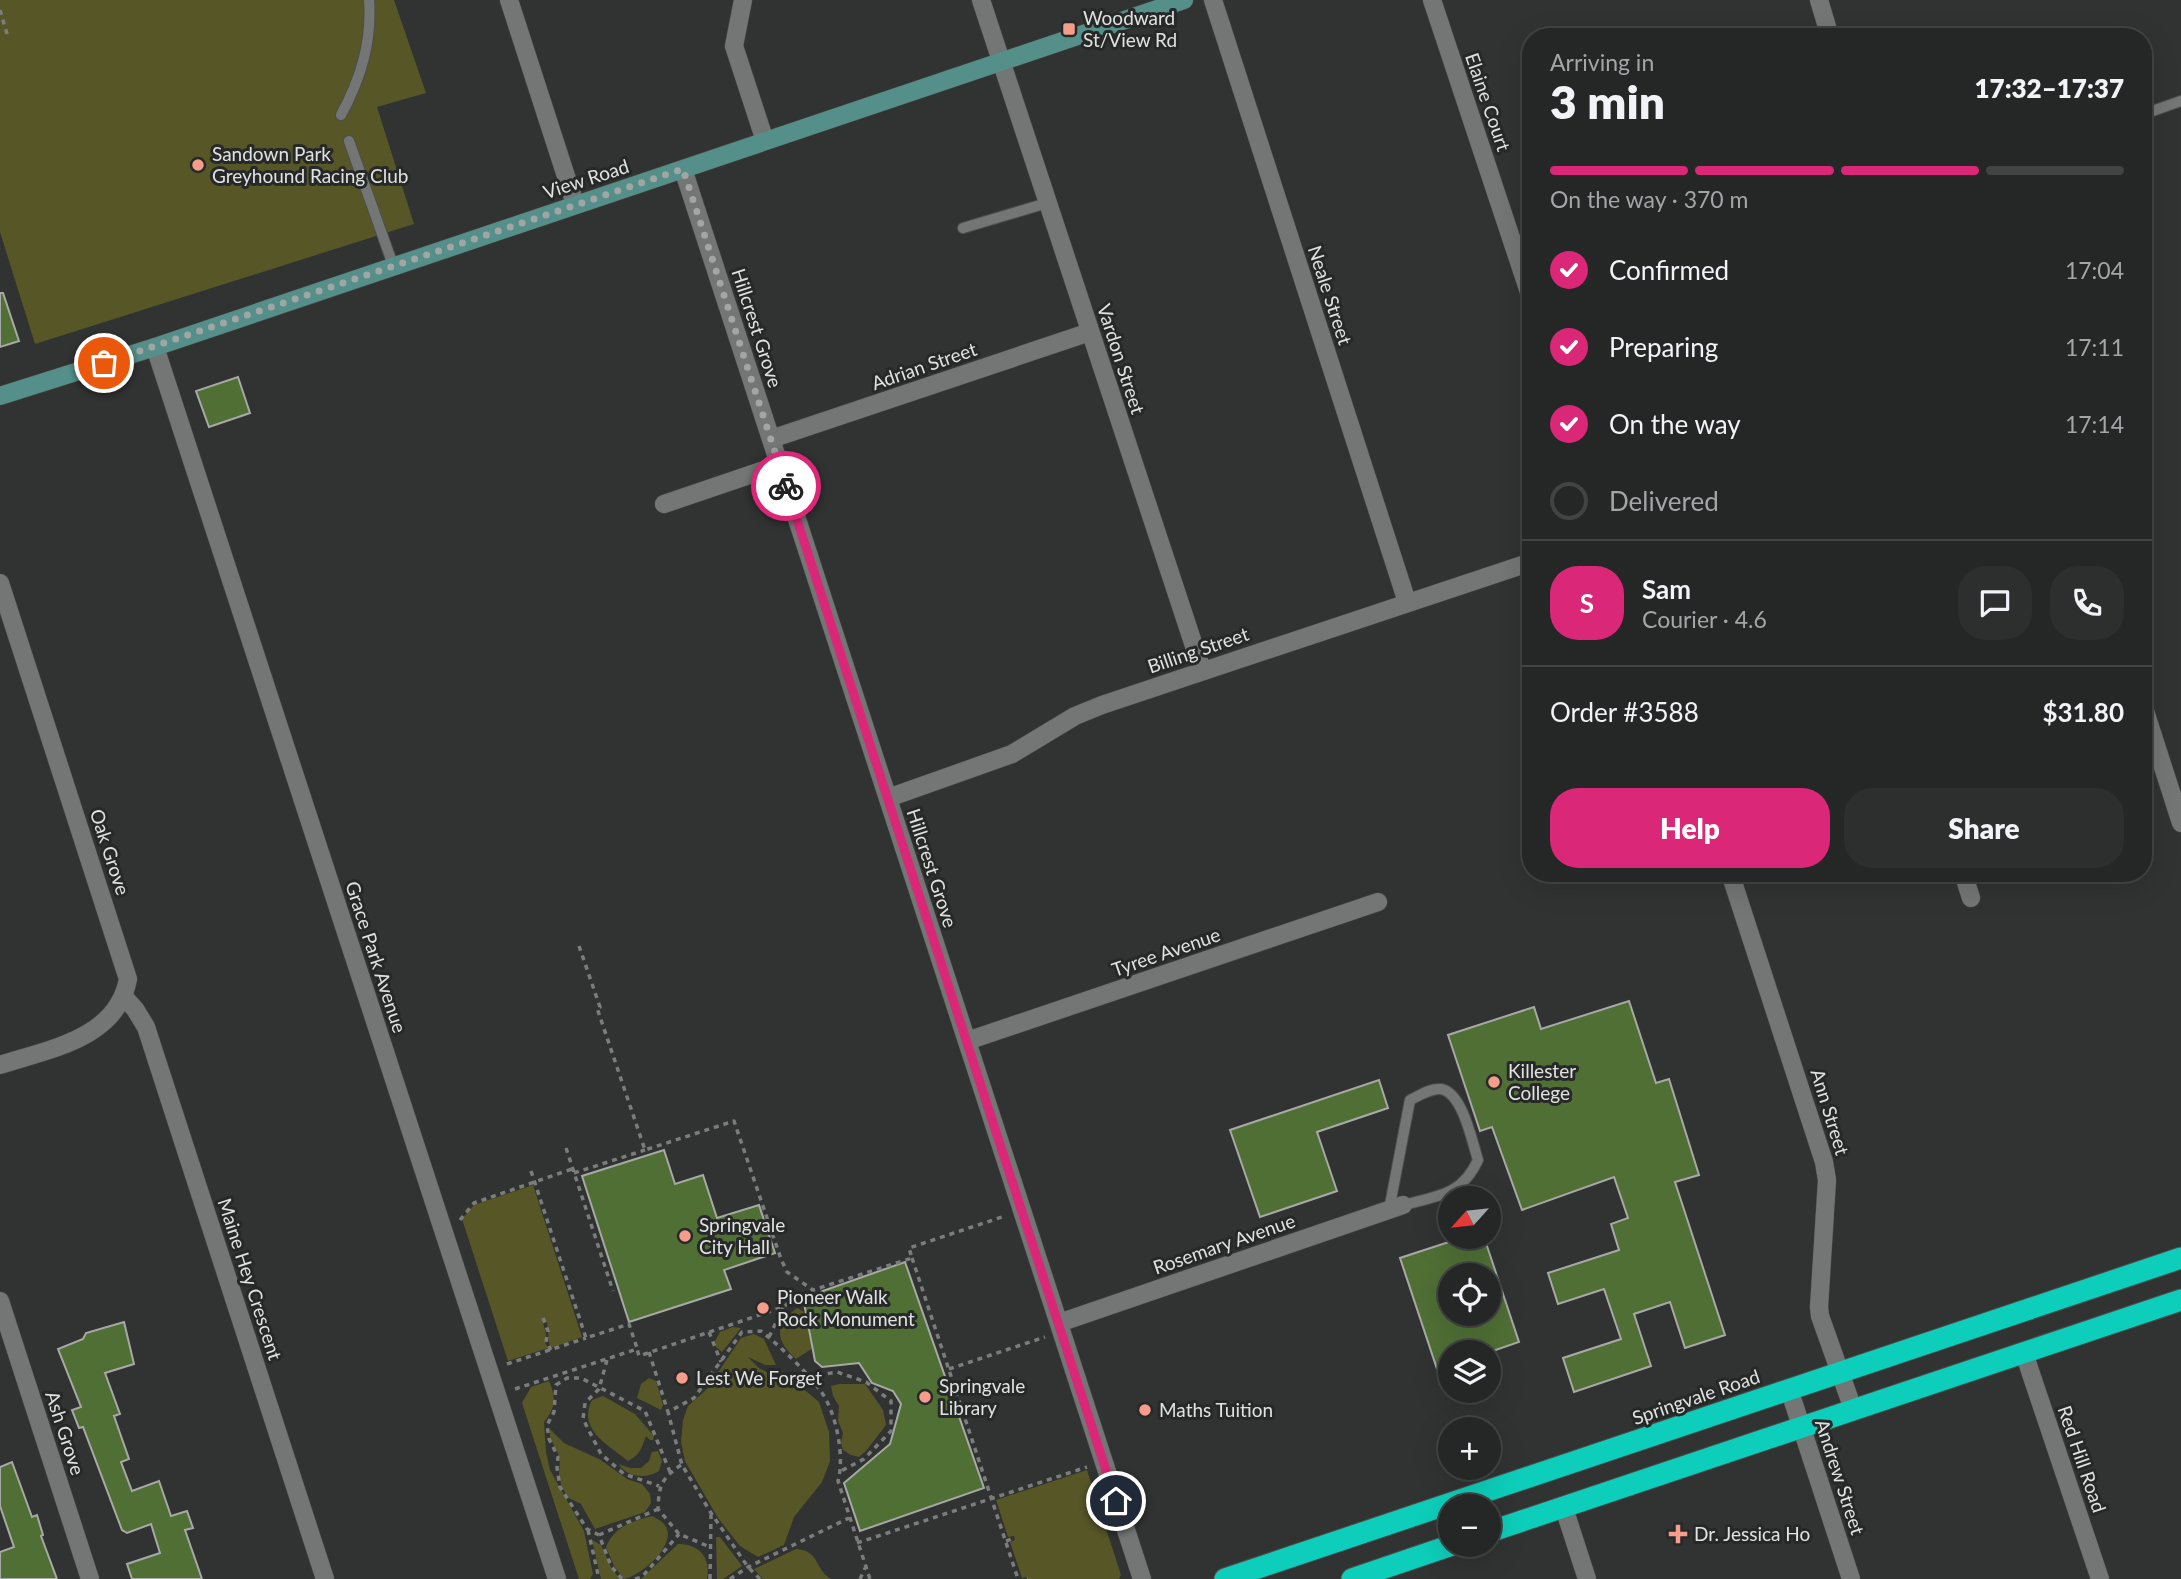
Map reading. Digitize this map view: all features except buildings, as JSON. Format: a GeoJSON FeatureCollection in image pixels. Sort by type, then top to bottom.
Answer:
{"type":"FeatureCollection","features":[{"type":"Feature","properties":{"kind":"highway","name":"Springvale Road"},"geometry":{"type":"LineString","coordinates":[[1225,1579],[2181,1258]]}},
{"type":"Feature","properties":{"kind":"highway"},"geometry":{"type":"LineString","coordinates":[[1501,1528],[2181,1300]]}},
{"type":"Feature","properties":{"kind":"highway"},"geometry":{"type":"LineString","coordinates":[[1352,1579],[1438,1550]]}},
{"type":"Feature","properties":{"kind":"street"},"geometry":{"type":"LineString","coordinates":[[509,0],[575,204]]}},
{"type":"Feature","properties":{"kind":"street"},"geometry":{"type":"LineString","coordinates":[[743,0],[734,46],[765,141]]}},
{"type":"Feature","properties":{"kind":"street","name":"Vardon Street"},"geometry":{"type":"LineString","coordinates":[[981,0],[1202,670]]}},
{"type":"Feature","properties":{"kind":"street","name":"View Road"},"geometry":{"type":"LineString","coordinates":[[0,396],[155,347],[1184,0]]}},
{"type":"Feature","properties":{"kind":"street","name":"Neale Street"},"geometry":{"type":"LineString","coordinates":[[1213,0],[1407,602]]}},
{"type":"Feature","properties":{"kind":"street","name":"Elaine Court"},"geometry":{"type":"LineString","coordinates":[[1432,0],[1522,271]]}},
{"type":"Feature","properties":{"kind":"street"},"geometry":{"type":"LineString","coordinates":[[1819,0],[1827,28]]}},
{"type":"Feature","properties":{"kind":"street","name":"Hillcrest Grove"},"geometry":{"type":"LineString","coordinates":[[683,169],[1142,1579]]}},
{"type":"Feature","properties":{"kind":"street","name":"Adrian Street"},"geometry":{"type":"LineString","coordinates":[[771,439],[1090,332]]}},
{"type":"Feature","properties":{"kind":"street","name":"Grace Park Avenue"},"geometry":{"type":"LineString","coordinates":[[155,347],[557,1579]]}},
{"type":"Feature","properties":{"kind":"street"},"geometry":{"type":"LineString","coordinates":[[664,504],[779,465]]}},
{"type":"Feature","properties":{"kind":"street","name":"Billing Street"},"geometry":{"type":"LineString","coordinates":[[888,798],[1013,754],[1075,716],[1202,670],[1522,565]]}},
{"type":"Feature","properties":{"kind":"street","name":"Oak Grove"},"geometry":{"type":"LineString","coordinates":[[0,583],[126,969],[128,979],[124,998]]}},
{"type":"Feature","properties":{"kind":"street"},"geometry":{"type":"LineString","coordinates":[[2152,733],[2181,823]]}},
{"type":"Feature","properties":{"kind":"street","name":"Ann Street"},"geometry":{"type":"LineString","coordinates":[[1733,882],[1825,1162],[1827,1180],[1819,1307],[1853,1409]]}},
{"type":"Feature","properties":{"kind":"street"},"geometry":{"type":"LineString","coordinates":[[1966,882],[1971,898]]}},
{"type":"Feature","properties":{"kind":"street","name":"Tyree Avenue"},"geometry":{"type":"LineString","coordinates":[[967,1041],[1378,902]]}},
{"type":"Feature","properties":{"kind":"street"},"geometry":{"type":"LineString","coordinates":[[0,1065],[74,1041],[92,1032],[105,1023],[124,998]]}},
{"type":"Feature","properties":{"kind":"street","name":"Maine Hey Crescent"},"geometry":{"type":"LineString","coordinates":[[124,998],[135,1009],[146,1027],[325,1579]]}},
{"type":"Feature","properties":{"kind":"street","name":"Rosemary Avenue"},"geometry":{"type":"LineString","coordinates":[[1059,1323],[1396,1207]]}},
{"type":"Feature","properties":{"kind":"street","name":"Ash Grove"},"geometry":{"type":"LineString","coordinates":[[0,1301],[90,1579]]}},
{"type":"Feature","properties":{"kind":"street","name":"Red Hill Road"},"geometry":{"type":"LineString","coordinates":[[2024,1353],[2100,1579]]}},
{"type":"Feature","properties":{"kind":"street","name":"Andrew Street"},"geometry":{"type":"LineString","coordinates":[[1789,1389],[1851,1579]]}},
{"type":"Feature","properties":{"kind":"street"},"geometry":{"type":"LineString","coordinates":[[1564,1507],[1587,1579]]}},
{"type":"Feature","properties":{"kind":"lane"},"geometry":{"type":"LineString","coordinates":[[341,115],[362,70],[371,26],[369,0]]}},
{"type":"Feature","properties":{"kind":"lane"},"geometry":{"type":"LineString","coordinates":[[2152,111],[2181,101]]}},
{"type":"Feature","properties":{"kind":"lane"},"geometry":{"type":"LineString","coordinates":[[349,141],[393,265]]}},
{"type":"Feature","properties":{"kind":"lane"},"geometry":{"type":"LineString","coordinates":[[963,229],[1047,203]]}},
{"type":"Feature","properties":{"kind":"lane"},"geometry":{"type":"LineString","coordinates":[[1440,1089],[1453,1096],[1460,1106],[1478,1160],[1470,1178],[1445,1194],[1396,1207],[1410,1100],[1425,1092],[1440,1089]]}},
{"type":"Feature","properties":{"kind":"path"},"geometry":{"type":"LineString","coordinates":[[0,10],[8,37]]}},
{"type":"Feature","properties":{"kind":"path"},"geometry":{"type":"LineString","coordinates":[[579,946],[645,1150]]}},
{"type":"Feature","properties":{"kind":"path"},"geometry":{"type":"LineString","coordinates":[[460,1220],[461,1215],[474,1203],[734,1121],[780,1259],[787,1272],[813,1290]]}},
{"type":"Feature","properties":{"kind":"path"},"geometry":{"type":"LineString","coordinates":[[566,1148],[613,1291]]}},
{"type":"Feature","properties":{"kind":"path"},"geometry":{"type":"LineString","coordinates":[[531,1171],[586,1338]]}},
{"type":"Feature","properties":{"kind":"path"},"geometry":{"type":"LineString","coordinates":[[1005,1216],[909,1248],[1018,1579]]}},
{"type":"Feature","properties":{"kind":"path"},"geometry":{"type":"LineString","coordinates":[[507,1364],[629,1324],[639,1356],[783,1307],[813,1290],[912,1258]]}},
{"type":"Feature","properties":{"kind":"path"},"geometry":{"type":"LineString","coordinates":[[769,1337],[783,1307]]}},
{"type":"Feature","properties":{"kind":"path"},"geometry":{"type":"LineString","coordinates":[[543,1318],[548,1331],[546,1342],[551,1350]]}},
{"type":"Feature","properties":{"kind":"path"},"geometry":{"type":"LineString","coordinates":[[746,1320],[750,1331]]}},
{"type":"Feature","properties":{"kind":"path"},"geometry":{"type":"LineString","coordinates":[[668,1412],[694,1398],[742,1332],[761,1331],[769,1337],[822,1392],[837,1431],[841,1471],[838,1481],[870,1579]]}},
{"type":"Feature","properties":{"kind":"path"},"geometry":{"type":"LineString","coordinates":[[709,1332],[721,1362]]}},
{"type":"Feature","properties":{"kind":"path"},"geometry":{"type":"LineString","coordinates":[[949,1369],[1045,1337]]}},
{"type":"Feature","properties":{"kind":"path"},"geometry":{"type":"LineString","coordinates":[[515,1389],[637,1349]]}},
{"type":"Feature","properties":{"kind":"path"},"geometry":{"type":"LineString","coordinates":[[649,1352],[682,1465],[711,1513],[748,1567],[760,1579]]}},
{"type":"Feature","properties":{"kind":"path"},"geometry":{"type":"LineString","coordinates":[[607,1359],[599,1389],[585,1403],[583,1419],[601,1454],[624,1474],[659,1486]]}},
{"type":"Feature","properties":{"kind":"path"},"geometry":{"type":"LineString","coordinates":[[808,1377],[838,1372],[866,1382],[891,1401],[891,1432],[864,1459],[841,1471]]}},
{"type":"Feature","properties":{"kind":"path"},"geometry":{"type":"LineString","coordinates":[[599,1579],[587,1529],[560,1487],[558,1457],[549,1439],[547,1425],[554,1412],[556,1385],[567,1378],[581,1378],[645,1411],[670,1472]]}},
{"type":"Feature","properties":{"kind":"path"},"geometry":{"type":"LineString","coordinates":[[682,1465],[670,1472],[659,1486],[658,1509],[679,1534],[710,1548]]}},
{"type":"Feature","properties":{"kind":"path"},"geometry":{"type":"LineString","coordinates":[[858,1543],[1087,1466]]}},
{"type":"Feature","properties":{"kind":"path"},"geometry":{"type":"LineString","coordinates":[[599,1535],[658,1509]]}},
{"type":"Feature","properties":{"kind":"path"},"geometry":{"type":"LineString","coordinates":[[710,1579],[711,1513]]}},
{"type":"Feature","properties":{"kind":"path"},"geometry":{"type":"LineString","coordinates":[[730,1579],[748,1567],[849,1518]]}},
{"type":"Feature","properties":{"kind":"path"},"geometry":{"type":"LineString","coordinates":[[587,1529],[599,1535],[611,1566],[622,1579]]}},
{"type":"Feature","properties":{"kind":"path"},"geometry":{"type":"LineString","coordinates":[[635,1579],[642,1577],[679,1534]]}},
{"type":"Feature","properties":{"kind":"path"},"geometry":{"type":"LineString","coordinates":[[1006,1541],[1015,1538]]}},
{"type":"Feature","properties":{"kind":"path"},"geometry":{"type":"LineString","coordinates":[[860,1579],[866,1567]]}},
{"type":"Feature","properties":{"kind":"shaded area","name":"Sandown Park Greyhound Racing Club"},"geometry":{"type":"Polygon","coordinates":[[[0,0],[394,0],[426,93],[377,107],[414,224],[35,344],[0,232],[0,0]]]}},
{"type":"Feature","properties":{"kind":"shaded area"},"geometry":{"type":"Polygon","coordinates":[[[533,1185],[582,1337],[551,1348],[544,1318],[545,1342],[548,1348],[508,1361],[462,1219],[474,1205],[533,1185]]]}},
{"type":"Feature","properties":{"kind":"shaded area"},"geometry":{"type":"Polygon","coordinates":[[[797,1308],[806,1313],[813,1348],[796,1359],[784,1345],[780,1333],[784,1320],[797,1308]]]}},
{"type":"Feature","properties":{"kind":"shaded area"},"geometry":{"type":"Polygon","coordinates":[[[733,1327],[741,1328],[722,1352],[716,1347],[715,1341],[720,1332],[733,1327]]]}},
{"type":"Feature","properties":{"kind":"shaded area"},"geometry":{"type":"Polygon","coordinates":[[[754,1334],[764,1339],[776,1365],[765,1365],[748,1357],[759,1368],[772,1375],[782,1371],[819,1402],[829,1432],[830,1461],[822,1482],[794,1517],[784,1545],[758,1557],[740,1546],[718,1518],[685,1461],[681,1442],[683,1420],[688,1406],[707,1389],[741,1338],[754,1334]]]}},
{"type":"Feature","properties":{"kind":"shaded area"},"geometry":{"type":"Polygon","coordinates":[[[649,1378],[656,1381],[663,1405],[661,1410],[637,1398],[641,1384],[649,1378]]]}},
{"type":"Feature","properties":{"kind":"shaded area"},"geometry":{"type":"Polygon","coordinates":[[[549,1381],[554,1402],[544,1422],[546,1452],[550,1470],[584,1531],[593,1574],[590,1579],[579,1579],[522,1403],[531,1387],[549,1381]]]}},
{"type":"Feature","properties":{"kind":"shaded area"},"geometry":{"type":"Polygon","coordinates":[[[865,1384],[883,1410],[886,1425],[859,1457],[843,1450],[841,1443],[843,1433],[838,1421],[839,1406],[831,1386],[865,1384]]]}},
{"type":"Feature","properties":{"kind":"shaded area"},"geometry":{"type":"Polygon","coordinates":[[[603,1396],[635,1414],[654,1436],[653,1440],[650,1440],[646,1436],[642,1448],[628,1461],[597,1435],[588,1420],[592,1400],[603,1396]]]}},
{"type":"Feature","properties":{"kind":"shaded area"},"geometry":{"type":"Polygon","coordinates":[[[550,1429],[564,1443],[601,1460],[627,1479],[642,1484],[650,1494],[651,1503],[645,1512],[595,1529],[581,1504],[569,1498],[562,1488],[559,1475],[560,1457],[550,1438],[550,1429]]]}},
{"type":"Feature","properties":{"kind":"shaded area"},"geometry":{"type":"Polygon","coordinates":[[[658,1451],[662,1461],[659,1471],[654,1474],[637,1476],[622,1469],[619,1464],[641,1468],[649,1461],[652,1452],[658,1451]]]}},
{"type":"Feature","properties":{"kind":"shaded area"},"geometry":{"type":"Polygon","coordinates":[[[1087,1470],[1121,1575],[1119,1579],[1022,1578],[1010,1542],[1015,1540],[1014,1536],[1008,1537],[996,1500],[1087,1470]]]}},
{"type":"Feature","properties":{"kind":"shaded area"},"geometry":{"type":"Polygon","coordinates":[[[652,1516],[667,1529],[664,1547],[649,1564],[624,1579],[614,1566],[606,1547],[609,1540],[624,1526],[652,1516]]]}},
{"type":"Feature","properties":{"kind":"shaded area"},"geometry":{"type":"Polygon","coordinates":[[[716,1537],[720,1537],[742,1566],[723,1579],[717,1579],[716,1537]]]}},
{"type":"Feature","properties":{"kind":"shaded area"},"geometry":{"type":"Polygon","coordinates":[[[592,1540],[601,1545],[612,1569],[620,1579],[601,1579],[592,1540]]]}},
{"type":"Feature","properties":{"kind":"shaded area"},"geometry":{"type":"Polygon","coordinates":[[[678,1544],[692,1547],[702,1554],[707,1565],[707,1579],[641,1579],[678,1544]]]}},
{"type":"Feature","properties":{"kind":"shaded area"},"geometry":{"type":"Polygon","coordinates":[[[796,1549],[804,1550],[813,1556],[821,1570],[831,1579],[763,1579],[754,1569],[796,1549]]]}},
{"type":"Feature","properties":{"kind":"way so far"},"geometry":{"type":"LineString","coordinates":[[104,363],[683,169],[786,486]]}},
{"type":"Feature","properties":{"kind":"place","name":"Woodward St/View Rd"},"geometry":{"type":"Point","coordinates":[1069,29]}},
{"type":"Feature","properties":{"kind":"place","name":"Sandown Park Greyhound Racing Club"},"geometry":{"type":"Point","coordinates":[198,165]}},
{"type":"Feature","properties":{"kind":"place","name":"Killester College"},"geometry":{"type":"Point","coordinates":[1494,1082]}},
{"type":"Feature","properties":{"kind":"place","name":"Springvale City Hall"},"geometry":{"type":"Point","coordinates":[685,1236]}},
{"type":"Feature","properties":{"kind":"place","name":"Pioneer Walk Rock Monument"},"geometry":{"type":"Point","coordinates":[763,1308]}},
{"type":"Feature","properties":{"kind":"place","name":"Lest We Forget"},"geometry":{"type":"Point","coordinates":[682,1378]}},
{"type":"Feature","properties":{"kind":"place","name":"Springvale Library"},"geometry":{"type":"Point","coordinates":[925,1397]}},
{"type":"Feature","properties":{"kind":"place","name":"Maths Tuition"},"geometry":{"type":"Point","coordinates":[1145,1410]}},
{"type":"Feature","properties":{"kind":"place","name":"Dr. Jessica Ho"},"geometry":{"type":"Point","coordinates":[1678,1534]}},
{"type":"Feature","properties":{"kind":"route"},"geometry":{"type":"LineString","coordinates":[[786,486],[1116,1501]]}}]}
